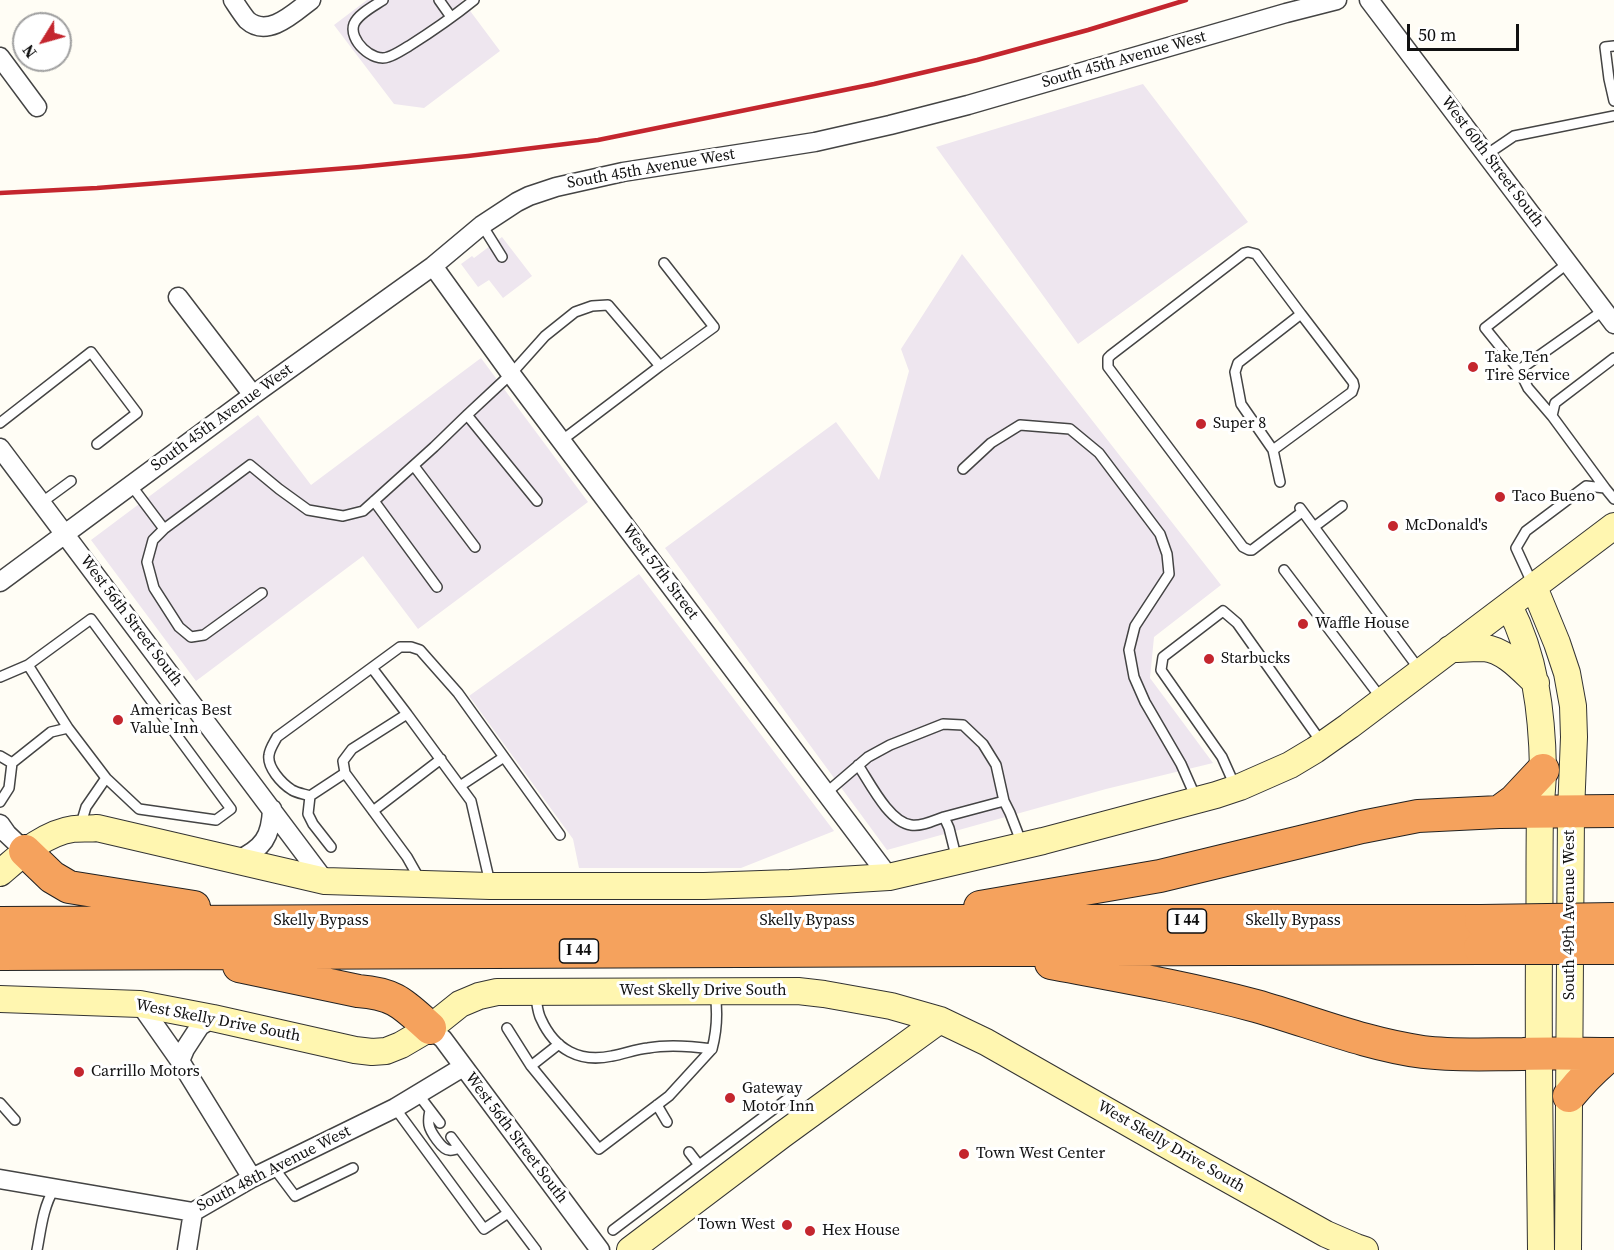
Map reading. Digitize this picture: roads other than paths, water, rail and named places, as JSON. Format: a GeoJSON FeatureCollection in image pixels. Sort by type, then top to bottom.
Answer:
{"type":"FeatureCollection","features":[{"type":"Feature","properties":{"kind":"highway"},"geometry":{"type":"LineString","coordinates":[[1499,812],[1514,801],[1543,770]]}},
{"type":"Feature","properties":{"kind":"highway"},"geometry":{"type":"LineString","coordinates":[[894,922],[1160,876],[1362,827],[1418,816],[1499,812],[1614,811]]}},
{"type":"Feature","properties":{"kind":"highway"},"geometry":{"type":"LineString","coordinates":[[26,851],[52,877],[69,887],[287,921]]}},
{"type":"Feature","properties":{"kind":"highway","name":"Skelly Bypass"},"geometry":{"type":"LineString","coordinates":[[0,954],[979,950],[1480,934],[1614,919]]}},
{"type":"Feature","properties":{"kind":"highway","name":"Skelly Bypass"},"geometry":{"type":"LineString","coordinates":[[0,923],[894,922],[1480,934],[1614,948]]}},
{"type":"Feature","properties":{"kind":"highway"},"geometry":{"type":"LineString","coordinates":[[979,950],[1197,991],[1284,1014],[1383,1045],[1425,1052],[1497,1055],[1613,1054]]}},
{"type":"Feature","properties":{"kind":"highway"},"geometry":{"type":"LineString","coordinates":[[180,953],[358,991],[377,993],[399,1000],[430,1028]]}},
{"type":"Feature","properties":{"kind":"highway"},"geometry":{"type":"LineString","coordinates":[[1569,1096],[1594,1067],[1613,1054]]}},
{"type":"Feature","properties":{"kind":"street"},"geometry":{"type":"LineString","coordinates":[[233,0],[248,20],[264,27],[285,20],[311,0]]}},
{"type":"Feature","properties":{"kind":"street","name":"South 45th Avenue West"},"geometry":{"type":"LineString","coordinates":[[0,582],[253,395],[433,266],[482,225],[517,202],[556,187],[623,172],[815,142],[890,125],[1337,0]]}},
{"type":"Feature","properties":{"kind":"street","name":"West 60th Street South"},"geometry":{"type":"LineString","coordinates":[[1369,0],[1609,317]]}},
{"type":"Feature","properties":{"kind":"street"},"geometry":{"type":"LineString","coordinates":[[0,57],[37,107]]}},
{"type":"Feature","properties":{"kind":"street","name":"West 57th Street"},"geometry":{"type":"LineString","coordinates":[[433,266],[561,441],[889,877]]}},
{"type":"Feature","properties":{"kind":"street"},"geometry":{"type":"LineString","coordinates":[[178,297],[253,395]]}},
{"type":"Feature","properties":{"kind":"street","name":"West 56th Street South"},"geometry":{"type":"LineString","coordinates":[[0,448],[325,881]]}},
{"type":"Feature","properties":{"kind":"street"},"geometry":{"type":"LineString","coordinates":[[0,873],[26,851],[47,838],[72,829],[97,828],[325,881],[490,886],[704,886],[889,877],[1033,844],[1197,800],[1236,788],[1290,765],[1323,745],[1613,528]]}},
{"type":"Feature","properties":{"kind":"street","name":"South 49th Avenue West"},"geometry":{"type":"LineString","coordinates":[[1534,587],[1567,673],[1573,706],[1574,736],[1556,812],[1539,1054],[1541,1250]]}},
{"type":"Feature","properties":{"kind":"street","name":"South 49th Avenue West"},"geometry":{"type":"LineString","coordinates":[[1509,606],[1520,626],[1530,655],[1541,727],[1543,770],[1556,812],[1569,1053],[1568,1250]]}},
{"type":"Feature","properties":{"kind":"street"},"geometry":{"type":"LineString","coordinates":[[1450,649],[1487,648],[1504,655],[1536,683]]}},
{"type":"Feature","properties":{"kind":"street"},"geometry":{"type":"LineString","coordinates":[[238,860],[255,851],[265,840],[269,831],[272,809]]}},
{"type":"Feature","properties":{"kind":"street"},"geometry":{"type":"LineString","coordinates":[[0,824],[7,834],[26,851]]}},
{"type":"Feature","properties":{"kind":"street","name":"West Skelly Drive South"},"geometry":{"type":"LineString","coordinates":[[0,999],[140,1004],[213,1017],[372,1052],[386,1051],[401,1045],[430,1028],[460,1004],[497,992],[798,991],[891,1006],[940,1020],[986,1042],[1326,1234],[1365,1250]]}},
{"type":"Feature","properties":{"kind":"street"},"geometry":{"type":"LineString","coordinates":[[140,1004],[180,1061],[252,1178]]}},
{"type":"Feature","properties":{"kind":"street"},"geometry":{"type":"LineString","coordinates":[[180,1061],[184,1049],[200,1026],[213,1017]]}},
{"type":"Feature","properties":{"kind":"street"},"geometry":{"type":"LineString","coordinates":[[630,1250],[940,1020]]}},
{"type":"Feature","properties":{"kind":"street","name":"West 56th Street South"},"geometry":{"type":"LineString","coordinates":[[430,1028],[443,1039],[600,1250]]}},
{"type":"Feature","properties":{"kind":"street","name":"South 48th Avenue West"},"geometry":{"type":"LineString","coordinates":[[0,1179],[194,1212],[252,1178],[395,1108],[463,1067]]}},
{"type":"Feature","properties":{"kind":"street"},"geometry":{"type":"LineString","coordinates":[[187,1250],[194,1212]]}},
{"type":"Feature","properties":{"kind":"lane"},"geometry":{"type":"LineString","coordinates":[[382,0],[358,18],[353,26],[354,36],[365,51],[376,59],[387,58],[420,39],[474,0]]}},
{"type":"Feature","properties":{"kind":"lane"},"geometry":{"type":"LineString","coordinates":[[439,0],[451,17]]}},
{"type":"Feature","properties":{"kind":"lane"},"geometry":{"type":"LineString","coordinates":[[1614,46],[1605,47],[1614,101]]}},
{"type":"Feature","properties":{"kind":"lane"},"geometry":{"type":"LineString","coordinates":[[1486,155],[1514,136],[1614,116]]}},
{"type":"Feature","properties":{"kind":"lane"},"geometry":{"type":"LineString","coordinates":[[482,225],[502,256]]}},
{"type":"Feature","properties":{"kind":"lane"},"geometry":{"type":"LineString","coordinates":[[1274,450],[1352,392],[1354,386],[1256,254],[1248,252],[1111,355],[1108,358],[1108,367],[1243,547],[1252,550],[1301,510],[1421,671]]}},
{"type":"Feature","properties":{"kind":"lane"},"geometry":{"type":"LineString","coordinates":[[561,441],[714,327],[664,263]]}},
{"type":"Feature","properties":{"kind":"lane"},"geometry":{"type":"LineString","coordinates":[[1568,263],[1485,328],[1519,370],[1528,388],[1552,416],[1614,499]]}},
{"type":"Feature","properties":{"kind":"lane"},"geometry":{"type":"LineString","coordinates":[[262,593],[204,635],[191,637],[179,627],[154,588],[147,562],[153,540],[164,529],[250,465],[308,510],[342,516],[363,511],[511,374],[545,336],[575,312],[592,306],[608,305],[660,366]]}},
{"type":"Feature","properties":{"kind":"lane"},"geometry":{"type":"LineString","coordinates":[[1280,482],[1274,450],[1241,404],[1235,372],[1238,363],[1301,314]]}},
{"type":"Feature","properties":{"kind":"lane"},"geometry":{"type":"LineString","coordinates":[[1519,370],[1609,317]]}},
{"type":"Feature","properties":{"kind":"lane"},"geometry":{"type":"LineString","coordinates":[[0,423],[91,352],[136,413],[97,444]]}},
{"type":"Feature","properties":{"kind":"lane"},"geometry":{"type":"LineString","coordinates":[[1552,416],[1555,403],[1614,358]]}},
{"type":"Feature","properties":{"kind":"lane"},"geometry":{"type":"LineString","coordinates":[[466,415],[537,501]]}},
{"type":"Feature","properties":{"kind":"lane"},"geometry":{"type":"LineString","coordinates":[[963,469],[991,443],[1020,425],[1070,429],[1098,453],[1160,534],[1167,554],[1169,574],[1135,626],[1129,650],[1134,677],[1145,702],[1181,764],[1197,800]]}},
{"type":"Feature","properties":{"kind":"lane"},"geometry":{"type":"LineString","coordinates":[[414,466],[475,547]]}},
{"type":"Feature","properties":{"kind":"lane"},"geometry":{"type":"LineString","coordinates":[[41,503],[71,480]]}},
{"type":"Feature","properties":{"kind":"lane"},"geometry":{"type":"LineString","coordinates":[[131,485],[164,529]]}},
{"type":"Feature","properties":{"kind":"lane"},"geometry":{"type":"LineString","coordinates":[[1534,587],[1516,548],[1526,531],[1586,486],[1605,488]]}},
{"type":"Feature","properties":{"kind":"lane"},"geometry":{"type":"LineString","coordinates":[[374,501],[437,586]]}},
{"type":"Feature","properties":{"kind":"lane"},"geometry":{"type":"LineString","coordinates":[[1314,527],[1342,506]]}},
{"type":"Feature","properties":{"kind":"lane"},"geometry":{"type":"LineString","coordinates":[[1284,570],[1383,700]]}},
{"type":"Feature","properties":{"kind":"lane"},"geometry":{"type":"LineString","coordinates":[[1236,788],[1222,757],[1161,670],[1163,657],[1223,611],[1237,622],[1323,745]]}},
{"type":"Feature","properties":{"kind":"lane"},"geometry":{"type":"LineString","coordinates":[[0,677],[28,665],[91,619],[231,809],[216,820],[139,809],[106,778],[68,728],[28,665]]}},
{"type":"Feature","properties":{"kind":"lane"},"geometry":{"type":"LineString","coordinates":[[310,796],[292,790],[279,779],[271,765],[268,757],[277,737],[400,648],[411,647],[420,650],[458,693],[560,835]]}},
{"type":"Feature","properties":{"kind":"lane"},"geometry":{"type":"LineString","coordinates":[[372,668],[471,801],[490,886]]}},
{"type":"Feature","properties":{"kind":"lane"},"geometry":{"type":"LineString","coordinates":[[407,714],[352,749],[343,761],[345,773],[407,857],[423,885]]}},
{"type":"Feature","properties":{"kind":"lane"},"geometry":{"type":"LineString","coordinates":[[826,794],[868,757],[890,745],[943,724],[963,725],[983,744],[996,765],[1004,801],[1033,844]]}},
{"type":"Feature","properties":{"kind":"lane"},"geometry":{"type":"LineString","coordinates":[[0,802],[9,788],[12,763],[51,732],[68,728]]}},
{"type":"Feature","properties":{"kind":"lane"},"geometry":{"type":"LineString","coordinates":[[0,756],[12,763]]}},
{"type":"Feature","properties":{"kind":"lane"},"geometry":{"type":"LineString","coordinates":[[460,786],[504,757]]}},
{"type":"Feature","properties":{"kind":"lane"},"geometry":{"type":"LineString","coordinates":[[373,811],[441,759]]}},
{"type":"Feature","properties":{"kind":"lane"},"geometry":{"type":"LineString","coordinates":[[858,765],[891,814],[913,826],[1004,801]]}},
{"type":"Feature","properties":{"kind":"lane"},"geometry":{"type":"LineString","coordinates":[[310,796],[345,773]]}},
{"type":"Feature","properties":{"kind":"lane"},"geometry":{"type":"LineString","coordinates":[[79,829],[87,807],[106,778]]}},
{"type":"Feature","properties":{"kind":"lane"},"geometry":{"type":"LineString","coordinates":[[310,796],[308,814],[331,847]]}},
{"type":"Feature","properties":{"kind":"lane"},"geometry":{"type":"LineString","coordinates":[[944,817],[958,862]]}},
{"type":"Feature","properties":{"kind":"lane"},"geometry":{"type":"LineString","coordinates":[[535,991],[540,1018],[550,1034],[570,1053],[585,1058],[610,1057],[650,1047],[692,1046],[712,1049]]}},
{"type":"Feature","properties":{"kind":"lane"},"geometry":{"type":"LineString","coordinates":[[507,1028],[531,1066],[600,1149],[683,1082],[712,1049],[717,1033],[718,1012],[714,991]]}},
{"type":"Feature","properties":{"kind":"lane"},"geometry":{"type":"LineString","coordinates":[[531,1066],[560,1044]]}},
{"type":"Feature","properties":{"kind":"lane"},"geometry":{"type":"LineString","coordinates":[[418,1095],[440,1123]]}},
{"type":"Feature","properties":{"kind":"lane"},"geometry":{"type":"LineString","coordinates":[[613,1230],[790,1097]]}},
{"type":"Feature","properties":{"kind":"lane"},"geometry":{"type":"LineString","coordinates":[[0,1103],[15,1120]]}},
{"type":"Feature","properties":{"kind":"lane"},"geometry":{"type":"LineString","coordinates":[[657,1105],[667,1122]]}},
{"type":"Feature","properties":{"kind":"lane"},"geometry":{"type":"LineString","coordinates":[[395,1108],[484,1229],[508,1213]]}},
{"type":"Feature","properties":{"kind":"lane"},"geometry":{"type":"LineString","coordinates":[[430,1110],[429,1128],[437,1140],[444,1149],[450,1151],[459,1148]]}},
{"type":"Feature","properties":{"kind":"lane"},"geometry":{"type":"LineString","coordinates":[[451,1137],[536,1250]]}},
{"type":"Feature","properties":{"kind":"lane"},"geometry":{"type":"LineString","coordinates":[[425,1149],[437,1140]]}},
{"type":"Feature","properties":{"kind":"lane"},"geometry":{"type":"LineString","coordinates":[[689,1152],[699,1165]]}},
{"type":"Feature","properties":{"kind":"lane"},"geometry":{"type":"LineString","coordinates":[[274,1168],[295,1196],[353,1168]]}},
{"type":"Feature","properties":{"kind":"lane"},"geometry":{"type":"LineString","coordinates":[[37,1250],[44,1214],[54,1189]]}},
{"type":"Feature","properties":{"kind":"railway"},"geometry":{"type":"LineString","coordinates":[[0,193],[97,188],[360,167],[598,140],[874,84],[977,60],[1186,0]]}},
{"type":"Feature","properties":{"kind":"place","name":"Take Ten Tire Service"},"geometry":{"type":"Point","coordinates":[1473,367]}},
{"type":"Feature","properties":{"kind":"place","name":"Super 8"},"geometry":{"type":"Point","coordinates":[1201,424]}},
{"type":"Feature","properties":{"kind":"place","name":"Taco Bueno"},"geometry":{"type":"Point","coordinates":[1500,497]}},
{"type":"Feature","properties":{"kind":"place","name":"McDonald's"},"geometry":{"type":"Point","coordinates":[1393,526]}},
{"type":"Feature","properties":{"kind":"place","name":"Waffle House"},"geometry":{"type":"Point","coordinates":[1303,624]}},
{"type":"Feature","properties":{"kind":"place","name":"Starbucks"},"geometry":{"type":"Point","coordinates":[1209,659]}},
{"type":"Feature","properties":{"kind":"place","name":"Americas Best Value Inn"},"geometry":{"type":"Point","coordinates":[118,720]}},
{"type":"Feature","properties":{"kind":"place","name":"Carrillo Motors"},"geometry":{"type":"Point","coordinates":[79,1072]}},
{"type":"Feature","properties":{"kind":"place","name":"Gateway Motor Inn"},"geometry":{"type":"Point","coordinates":[730,1098]}},
{"type":"Feature","properties":{"kind":"place","name":"Town West Center"},"geometry":{"type":"Point","coordinates":[964,1154]}},
{"type":"Feature","properties":{"kind":"place","name":"Town West"},"geometry":{"type":"Point","coordinates":[787,1225]}},
{"type":"Feature","properties":{"kind":"place","name":"Hex House"},"geometry":{"type":"Point","coordinates":[810,1231]}}]}
